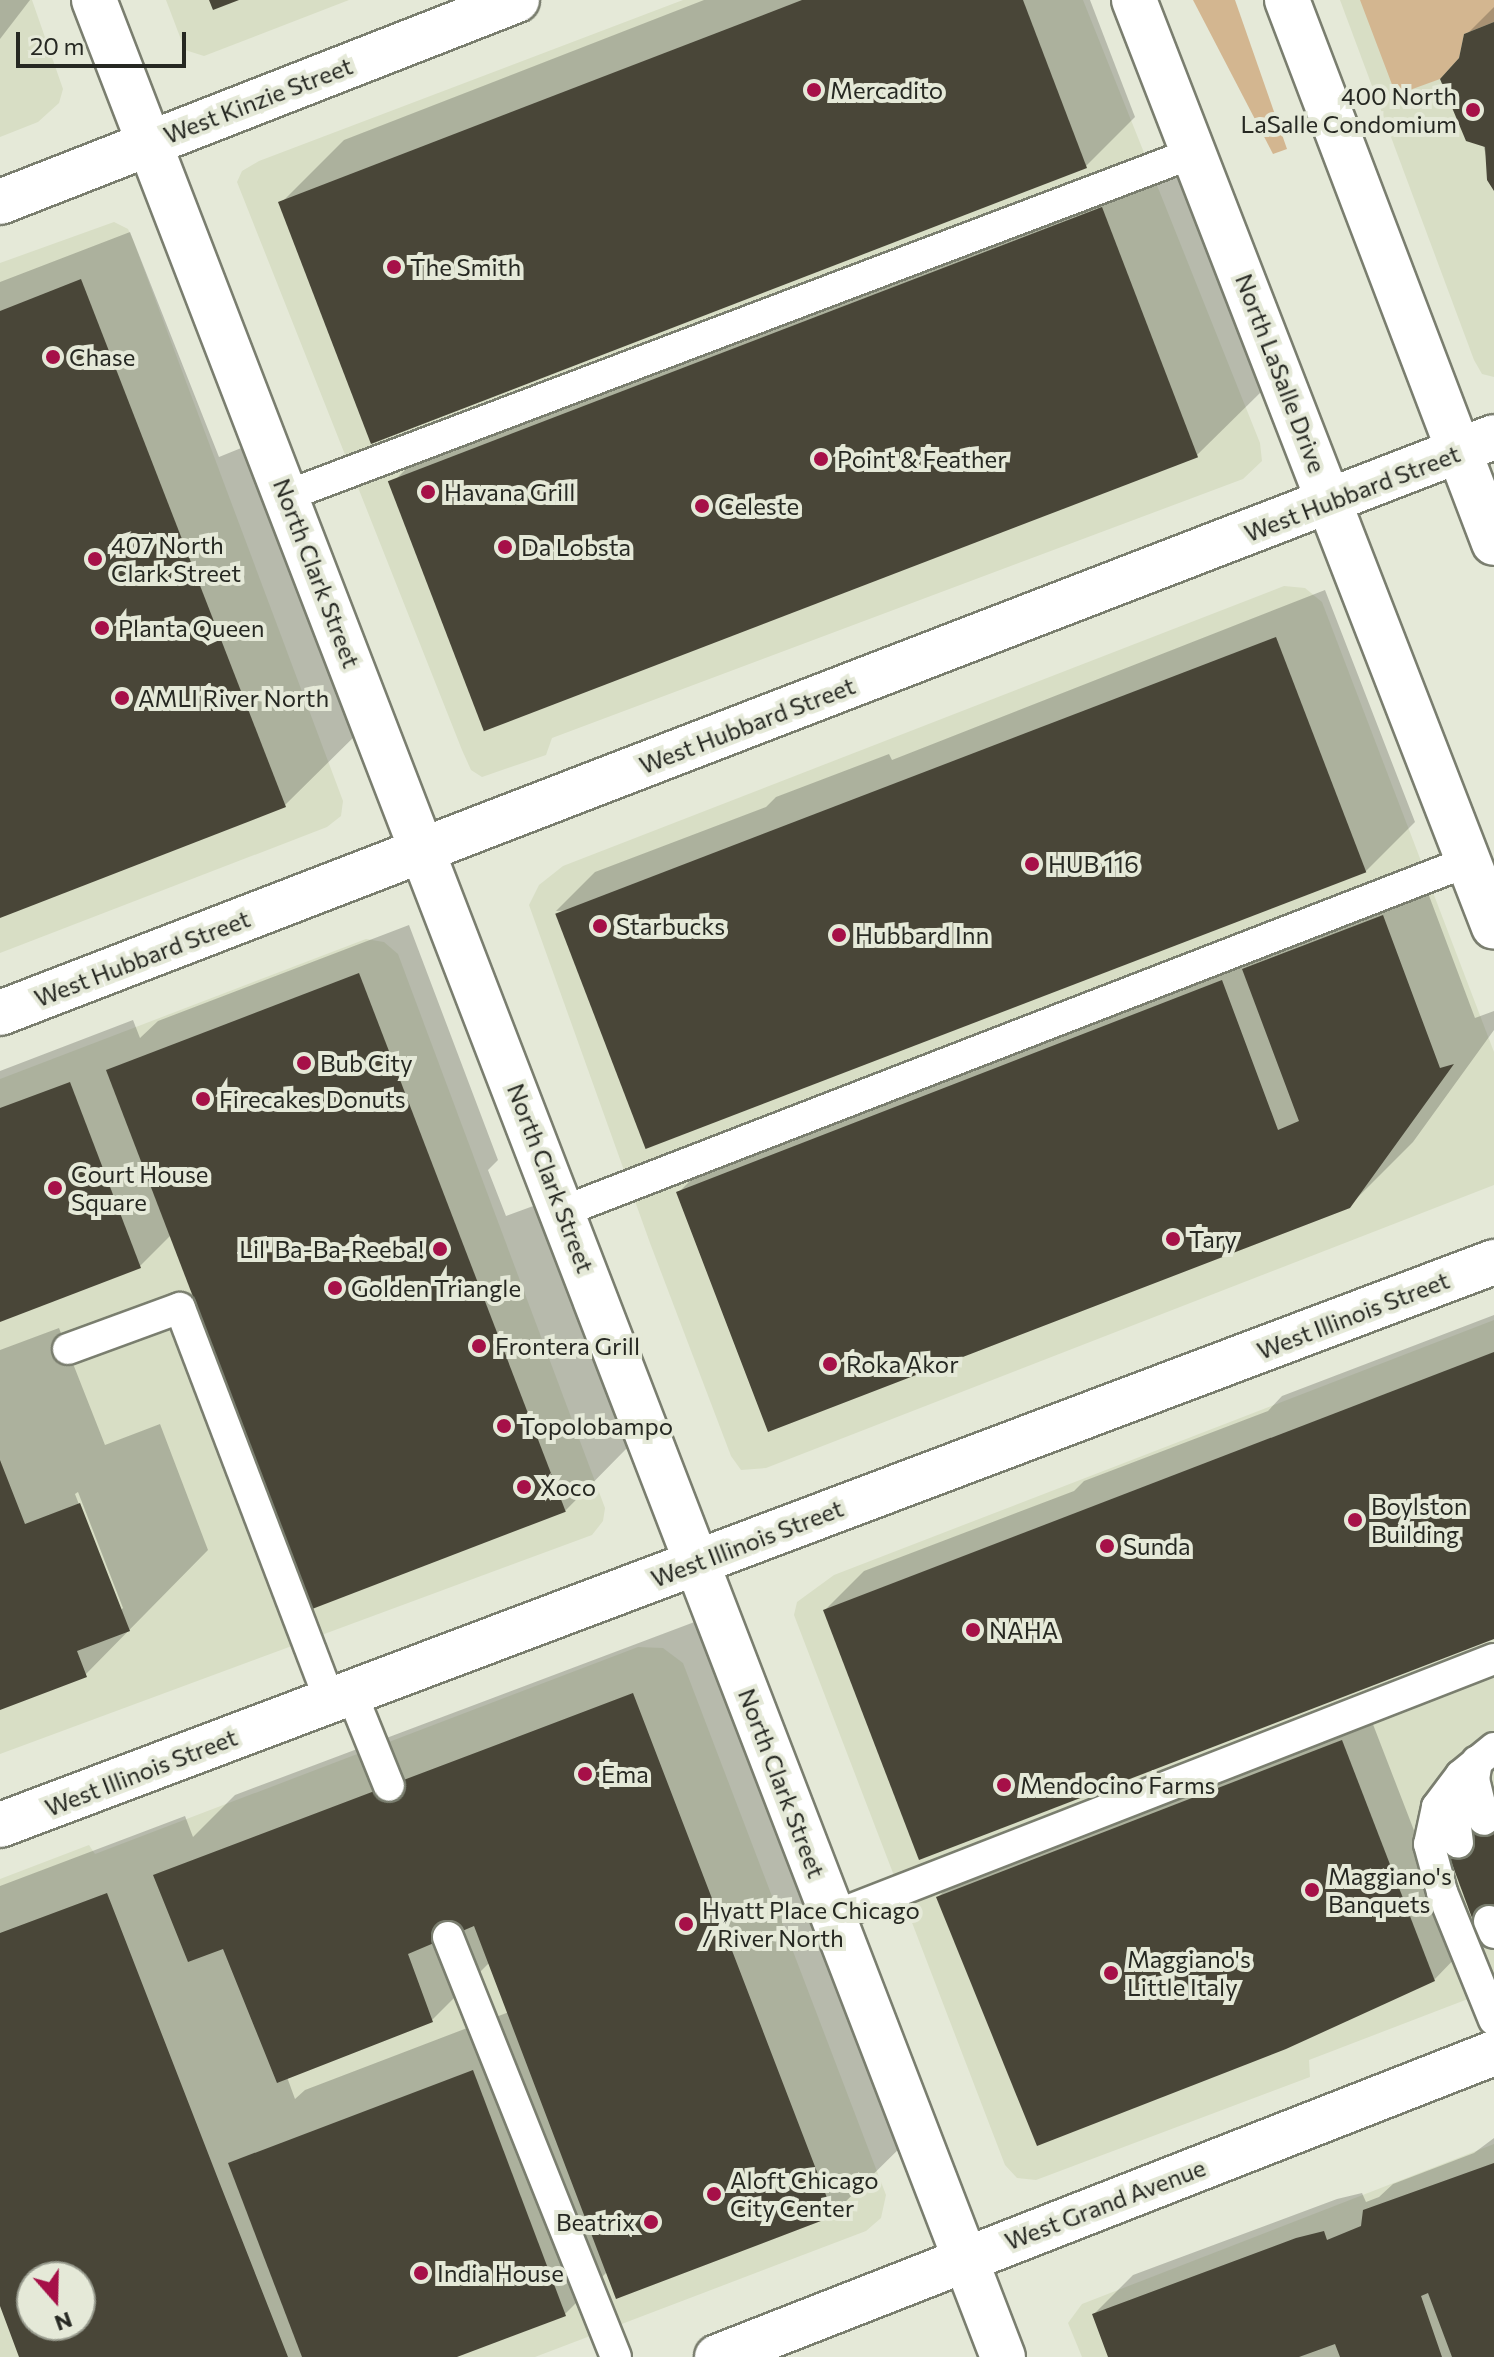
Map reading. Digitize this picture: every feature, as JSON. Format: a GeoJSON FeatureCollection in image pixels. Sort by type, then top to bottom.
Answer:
{"type":"FeatureCollection","features":[{"type":"Feature","properties":{"kind":"main road","name":"North Clark Street"},"geometry":{"type":"LineString","coordinates":[[94,0],[147,143],[425,849],[1003,2357]]}},
{"type":"Feature","properties":{"kind":"main road","name":"North LaSalle Drive"},"geometry":{"type":"LineString","coordinates":[[1134,0],[1196,152],[1494,927]]}},
{"type":"Feature","properties":{"kind":"main road"},"geometry":{"type":"LineString","coordinates":[[1287,0],[1476,444],[1494,543]]}},
{"type":"Feature","properties":{"kind":"main road","name":"West Kinzie Street"},"geometry":{"type":"LineString","coordinates":[[0,202],[463,10],[514,1]]}},
{"type":"Feature","properties":{"kind":"main road","name":"West Hubbard Street"},"geometry":{"type":"LineString","coordinates":[[0,1013],[1476,444]]}},
{"type":"Feature","properties":{"kind":"main road","name":"West Illinois Street"},"geometry":{"type":"LineString","coordinates":[[0,1825],[1494,1262]]}},
{"type":"Feature","properties":{"kind":"main road","name":"West Grand Avenue"},"geometry":{"type":"LineString","coordinates":[[717,2357],[1494,2053]]}},
{"type":"Feature","properties":{"kind":"lane"},"geometry":{"type":"LineString","coordinates":[[286,496],[1196,152]]}},
{"type":"Feature","properties":{"kind":"lane"},"geometry":{"type":"LineString","coordinates":[[564,1211],[1469,861]]}},
{"type":"Feature","properties":{"kind":"lane"},"geometry":{"type":"LineString","coordinates":[[68,1349],[180,1308],[341,1696],[389,1786]]}},
{"type":"Feature","properties":{"kind":"lane"},"geometry":{"type":"LineString","coordinates":[[834,1916],[1494,1659]]}},
{"type":"Feature","properties":{"kind":"lane"},"geometry":{"type":"LineString","coordinates":[[1486,1754],[1437,1807],[1429,1844],[1442,1892],[1494,2020]]}},
{"type":"Feature","properties":{"kind":"lane"},"geometry":{"type":"LineString","coordinates":[[1484,1820],[1474,1779],[1486,1754]]}},
{"type":"Feature","properties":{"kind":"lane"},"geometry":{"type":"LineString","coordinates":[[1451,1789],[1458,1843]]}},
{"type":"Feature","properties":{"kind":"lane"},"geometry":{"type":"LineString","coordinates":[[448,1937],[616,2357]]}},
{"type":"Feature","properties":{"kind":"shaded area"},"geometry":{"type":"Polygon","coordinates":[[[0,0],[32,0],[63,89],[59,103],[38,122],[0,137],[0,0]]]}},
{"type":"Feature","properties":{"kind":"shaded area"},"geometry":{"type":"Polygon","coordinates":[[[166,0],[349,0],[204,56],[185,50],[166,0]]]}},
{"type":"Feature","properties":{"kind":"shaded area"},"geometry":{"type":"Polygon","coordinates":[[[683,0],[1083,0],[1260,443],[1262,461],[1243,479],[552,738],[546,755],[482,777],[471,770],[462,750],[237,182],[242,171],[259,161],[683,0]]]}},
{"type":"Feature","properties":{"kind":"shaded area"},"geometry":{"type":"Polygon","coordinates":[[[1193,0],[1235,0],[1287,149],[1273,154],[1193,0]]]}},
{"type":"Feature","properties":{"kind":"shaded area"},"geometry":{"type":"Polygon","coordinates":[[[1340,0],[1494,0],[1494,377],[1482,374],[1474,360],[1340,0]]]}},
{"type":"Feature","properties":{"kind":"shaded area"},"geometry":{"type":"Polygon","coordinates":[[[1360,0],[1494,0],[1494,22],[1464,34],[1459,58],[1440,79],[1396,95],[1360,0]]]}},
{"type":"Feature","properties":{"kind":"shaded area","name":"407 North Clark Street"},"geometry":{"type":"Polygon","coordinates":[[[114,222],[128,229],[133,240],[343,801],[341,816],[327,827],[0,953],[0,263],[114,222]]]}},
{"type":"Feature","properties":{"kind":"shaded area"},"geometry":{"type":"Polygon","coordinates":[[[1284,586],[1305,588],[1322,602],[1494,1052],[1494,1185],[766,1468],[741,1470],[731,1456],[650,1243],[529,905],[539,885],[563,866],[1284,586]]]}},
{"type":"Feature","properties":{"kind":"shaded area"},"geometry":{"type":"Polygon","coordinates":[[[366,939],[384,942],[398,954],[605,1508],[603,1521],[592,1535],[0,1754],[0,1079],[366,939]]]}},
{"type":"Feature","properties":{"kind":"shaded area"},"geometry":{"type":"Polygon","coordinates":[[[1494,1320],[1494,1989],[1309,2060],[1310,2077],[1036,2180],[1017,2178],[1005,2165],[794,1615],[797,1602],[834,1575],[1494,1320]]]}},
{"type":"Feature","properties":{"kind":"shaded area"},"geometry":{"type":"Polygon","coordinates":[[[638,1647],[663,1648],[683,1663],[886,2195],[881,2218],[866,2231],[535,2357],[0,2357],[0,1879],[89,1845],[95,1854],[638,1647]]]}},
{"type":"Feature","properties":{"kind":"shaded area"},"geometry":{"type":"Polygon","coordinates":[[[1494,2144],[1494,2357],[1082,2357],[1068,2323],[1082,2304],[1494,2144]]]}},
{"type":"Feature","properties":{"kind":"building"},"geometry":{"type":"Polygon","coordinates":[[[209,0],[239,0],[213,10],[209,0]]]}},
{"type":"Feature","properties":{"kind":"building"},"geometry":{"type":"Polygon","coordinates":[[[802,0],[1023,0],[1087,168],[371,444],[278,202],[802,0]]]}},
{"type":"Feature","properties":{"kind":"building","name":"400 North LaSalle Condomium"},"geometry":{"type":"Polygon","coordinates":[[[1494,22],[1494,191],[1487,180],[1485,147],[1466,141],[1440,79],[1459,58],[1464,34],[1494,22]]]}},
{"type":"Feature","properties":{"kind":"building"},"geometry":{"type":"Polygon","coordinates":[[[1102,207],[1198,457],[484,731],[388,481],[1102,207]]]}},
{"type":"Feature","properties":{"kind":"building","name":"AMLI River North"},"geometry":{"type":"Polygon","coordinates":[[[81,279],[286,807],[0,918],[0,311],[81,279]]]}},
{"type":"Feature","properties":{"kind":"building"},"geometry":{"type":"Polygon","coordinates":[[[1276,637],[1366,872],[646,1149],[555,914],[1276,637]]]}},
{"type":"Feature","properties":{"kind":"building"},"geometry":{"type":"Polygon","coordinates":[[[1383,915],[1440,1068],[1454,1064],[1350,1208],[768,1432],[676,1192],[1222,980],[1278,1130],[1299,1121],[1242,969],[1383,915]]]}},
{"type":"Feature","properties":{"kind":"building"},"geometry":{"type":"Polygon","coordinates":[[[359,973],[566,1512],[313,1609],[106,1070],[359,973]]]}},
{"type":"Feature","properties":{"kind":"building","name":"Court House Square"},"geometry":{"type":"Polygon","coordinates":[[[70,1082],[141,1268],[0,1322],[0,1108],[70,1082]]]}},
{"type":"Feature","properties":{"kind":"building"},"geometry":{"type":"Polygon","coordinates":[[[1494,1352],[1494,1639],[919,1860],[823,1610],[1494,1352]]]}},
{"type":"Feature","properties":{"kind":"building"},"geometry":{"type":"Polygon","coordinates":[[[0,1460],[25,1524],[80,1503],[130,1631],[77,1651],[87,1677],[0,1710],[0,1460]]]}},
{"type":"Feature","properties":{"kind":"building"},"geometry":{"type":"Polygon","coordinates":[[[633,1693],[834,2216],[616,2299],[474,1926],[408,1954],[433,2022],[277,2083],[223,1949],[188,1962],[153,1875],[633,1693]]]}},
{"type":"Feature","properties":{"kind":"building","name":"Maggiano's Little Italy"},"geometry":{"type":"Polygon","coordinates":[[[1342,1740],[1435,1981],[1286,2049],[1037,2146],[936,1897],[1342,1740]]]}},
{"type":"Feature","properties":{"kind":"building"},"geometry":{"type":"Polygon","coordinates":[[[1494,1811],[1494,1919],[1475,1926],[1448,1853],[1494,1811]]]}},
{"type":"Feature","properties":{"kind":"building"},"geometry":{"type":"Polygon","coordinates":[[[107,1893],[288,2357],[19,2357],[0,2306],[0,1933],[107,1893]]]}},
{"type":"Feature","properties":{"kind":"building"},"geometry":{"type":"Polygon","coordinates":[[[473,2070],[566,2316],[457,2357],[302,2357],[228,2163],[473,2070]]]}},
{"type":"Feature","properties":{"kind":"building"},"geometry":{"type":"Polygon","coordinates":[[[1494,2163],[1494,2357],[1452,2357],[1428,2293],[1421,2296],[1442,2357],[1340,2357],[1335,2344],[1299,2357],[1108,2357],[1092,2314],[1296,2238],[1324,2231],[1327,2240],[1361,2226],[1363,2210],[1494,2163]]]}},
{"type":"Feature","properties":{"kind":"place","name":"Mercadito"},"geometry":{"type":"Point","coordinates":[814,90]}},
{"type":"Feature","properties":{"kind":"place","name":"400 North LaSalle Condomium"},"geometry":{"type":"Point","coordinates":[1473,110]}},
{"type":"Feature","properties":{"kind":"place","name":"The Smith"},"geometry":{"type":"Point","coordinates":[394,267]}},
{"type":"Feature","properties":{"kind":"place","name":"Chase"},"geometry":{"type":"Point","coordinates":[53,357]}},
{"type":"Feature","properties":{"kind":"place","name":"Point & Feather"},"geometry":{"type":"Point","coordinates":[821,459]}},
{"type":"Feature","properties":{"kind":"place","name":"Havana Grill"},"geometry":{"type":"Point","coordinates":[428,492]}},
{"type":"Feature","properties":{"kind":"place","name":"Celeste"},"geometry":{"type":"Point","coordinates":[702,506]}},
{"type":"Feature","properties":{"kind":"place","name":"Da Lobsta"},"geometry":{"type":"Point","coordinates":[505,547]}},
{"type":"Feature","properties":{"kind":"place","name":"407 North Clark Street"},"geometry":{"type":"Point","coordinates":[95,559]}},
{"type":"Feature","properties":{"kind":"place","name":"Planta Queen"},"geometry":{"type":"Point","coordinates":[102,628]}},
{"type":"Feature","properties":{"kind":"place","name":"AMLI River North"},"geometry":{"type":"Point","coordinates":[122,698]}},
{"type":"Feature","properties":{"kind":"place","name":"HUB 116"},"geometry":{"type":"Point","coordinates":[1032,864]}},
{"type":"Feature","properties":{"kind":"place","name":"Starbucks"},"geometry":{"type":"Point","coordinates":[600,926]}},
{"type":"Feature","properties":{"kind":"place","name":"Hubbard Inn"},"geometry":{"type":"Point","coordinates":[839,935]}},
{"type":"Feature","properties":{"kind":"place","name":"Bub City"},"geometry":{"type":"Point","coordinates":[304,1063]}},
{"type":"Feature","properties":{"kind":"place","name":"Firecakes Donuts"},"geometry":{"type":"Point","coordinates":[203,1099]}},
{"type":"Feature","properties":{"kind":"place","name":"Court House Square"},"geometry":{"type":"Point","coordinates":[55,1188]}},
{"type":"Feature","properties":{"kind":"place","name":"Tary"},"geometry":{"type":"Point","coordinates":[1173,1239]}},
{"type":"Feature","properties":{"kind":"place","name":"Lil' Ba-Ba-Reeba!"},"geometry":{"type":"Point","coordinates":[440,1249]}},
{"type":"Feature","properties":{"kind":"place","name":"Golden Triangle"},"geometry":{"type":"Point","coordinates":[335,1288]}},
{"type":"Feature","properties":{"kind":"place","name":"Frontera Grill"},"geometry":{"type":"Point","coordinates":[479,1346]}},
{"type":"Feature","properties":{"kind":"place","name":"Roka Akor"},"geometry":{"type":"Point","coordinates":[830,1364]}},
{"type":"Feature","properties":{"kind":"place","name":"Topolobampo"},"geometry":{"type":"Point","coordinates":[504,1426]}},
{"type":"Feature","properties":{"kind":"place","name":"Xoco"},"geometry":{"type":"Point","coordinates":[524,1487]}},
{"type":"Feature","properties":{"kind":"place","name":"Boylston Building"},"geometry":{"type":"Point","coordinates":[1355,1520]}},
{"type":"Feature","properties":{"kind":"place","name":"Sunda"},"geometry":{"type":"Point","coordinates":[1107,1546]}},
{"type":"Feature","properties":{"kind":"place","name":"NAHA"},"geometry":{"type":"Point","coordinates":[973,1630]}},
{"type":"Feature","properties":{"kind":"place","name":"Ema"},"geometry":{"type":"Point","coordinates":[585,1774]}},
{"type":"Feature","properties":{"kind":"place","name":"Mendocino Farms"},"geometry":{"type":"Point","coordinates":[1004,1785]}},
{"type":"Feature","properties":{"kind":"place","name":"Maggiano's Banquets"},"geometry":{"type":"Point","coordinates":[1312,1890]}},
{"type":"Feature","properties":{"kind":"place","name":"Hyatt Place Chicago / River North"},"geometry":{"type":"Point","coordinates":[686,1924]}},
{"type":"Feature","properties":{"kind":"place","name":"Maggiano's Little Italy"},"geometry":{"type":"Point","coordinates":[1111,1973]}},
{"type":"Feature","properties":{"kind":"place","name":"Aloft Chicago City Center"},"geometry":{"type":"Point","coordinates":[714,2194]}},
{"type":"Feature","properties":{"kind":"place","name":"Beatrix"},"geometry":{"type":"Point","coordinates":[651,2222]}},
{"type":"Feature","properties":{"kind":"place","name":"India House"},"geometry":{"type":"Point","coordinates":[421,2273]}}]}
